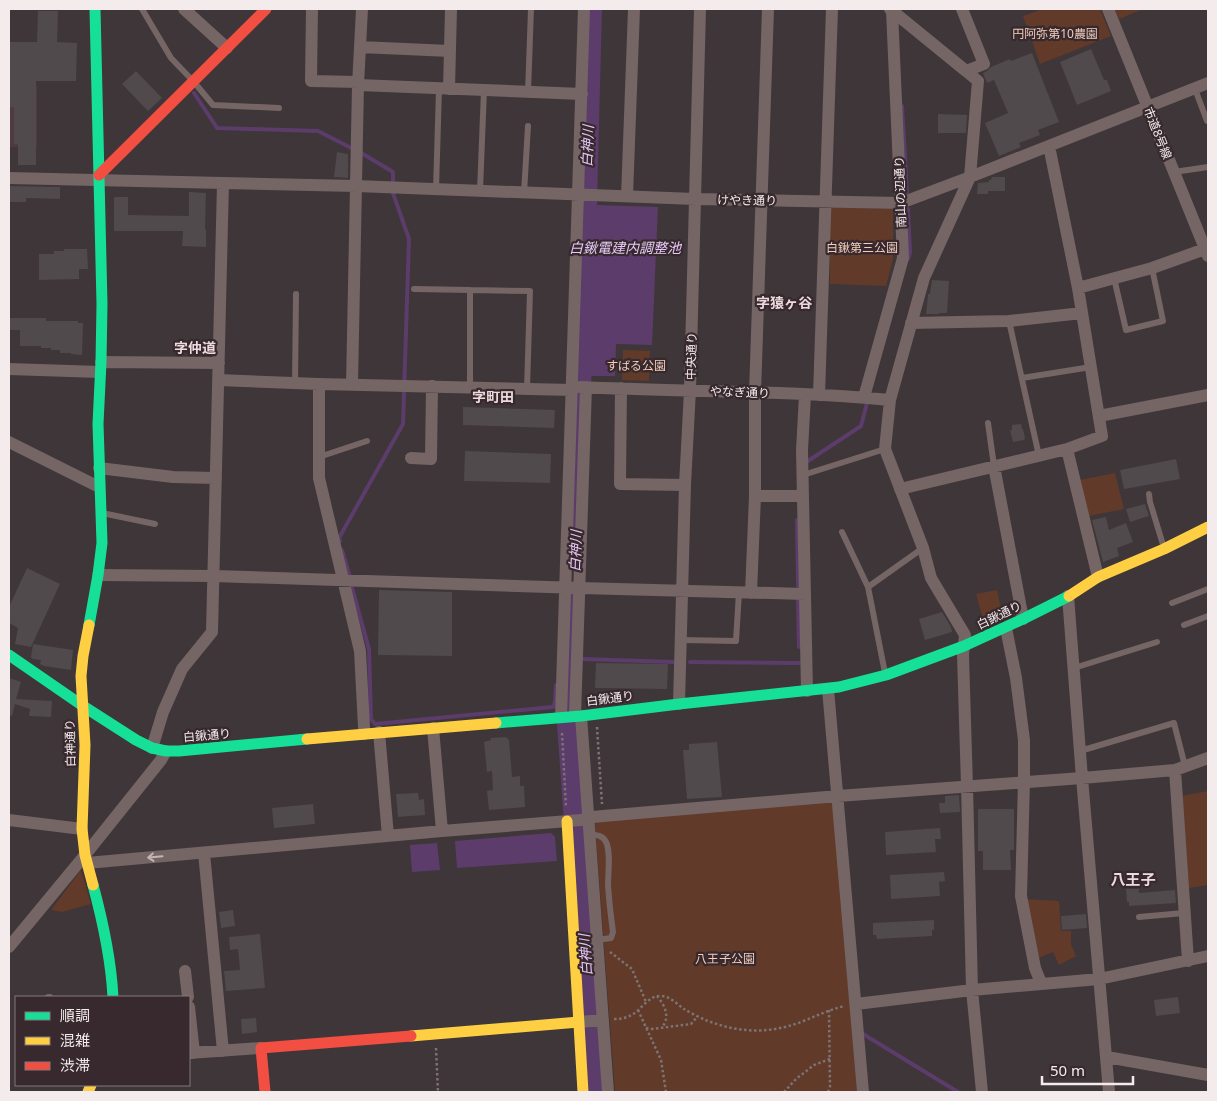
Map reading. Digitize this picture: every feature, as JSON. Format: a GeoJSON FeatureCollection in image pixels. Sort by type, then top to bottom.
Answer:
{"type":"FeatureCollection","features":[{"type":"Feature","properties":{"kind":"street","name":"白神通り"},"geometry":{"type":"LineString","coordinates":[[95,9],[102,304],[98,424],[102,543],[81,676],[85,746],[82,829],[86,859],[104,923],[113,996]]}},
{"type":"Feature","properties":{"kind":"street"},"geometry":{"type":"LineString","coordinates":[[184,9],[227,48]]}},
{"type":"Feature","properties":{"kind":"street"},"geometry":{"type":"LineString","coordinates":[[99,177],[266,9]]}},
{"type":"Feature","properties":{"kind":"street"},"geometry":{"type":"LineString","coordinates":[[312,9],[311,81],[444,89],[582,94]]}},
{"type":"Feature","properties":{"kind":"street"},"geometry":{"type":"LineString","coordinates":[[352,385],[358,84],[362,9]]}},
{"type":"Feature","properties":{"kind":"street"},"geometry":{"type":"LineString","coordinates":[[444,89],[450,51],[451,9]]}},
{"type":"Feature","properties":{"kind":"street"},"geometry":{"type":"LineString","coordinates":[[584,9],[582,94],[584,195],[571,717],[590,1021],[608,1092]]}},
{"type":"Feature","properties":{"kind":"street"},"geometry":{"type":"LineString","coordinates":[[626,196],[634,9]]}},
{"type":"Feature","properties":{"kind":"street","name":"中央通り"},"geometry":{"type":"LineString","coordinates":[[679,704],[685,485],[690,390],[700,9]]}},
{"type":"Feature","properties":{"kind":"street"},"geometry":{"type":"LineString","coordinates":[[745,592],[755,496],[755,393],[768,9]]}},
{"type":"Feature","properties":{"kind":"street"},"geometry":{"type":"LineString","coordinates":[[819,395],[832,9]]}},
{"type":"Feature","properties":{"kind":"street"},"geometry":{"type":"LineString","coordinates":[[962,9],[984,64],[966,71]]}},
{"type":"Feature","properties":{"kind":"street","name":"市道8号線"},"geometry":{"type":"LineString","coordinates":[[1108,9],[1207,254]]}},
{"type":"Feature","properties":{"kind":"street"},"geometry":{"type":"LineString","coordinates":[[891,10],[978,81],[970,177],[924,278],[890,400],[885,449],[923,548],[932,578],[965,635],[963,655],[972,990],[982,1092]]}},
{"type":"Feature","properties":{"kind":"street","name":"南山の辺通り"},"geometry":{"type":"LineString","coordinates":[[864,397],[903,258],[891,10]]}},
{"type":"Feature","properties":{"kind":"street"},"geometry":{"type":"LineString","coordinates":[[360,48],[450,51]]}},
{"type":"Feature","properties":{"kind":"street"},"geometry":{"type":"LineString","coordinates":[[901,203],[1208,83]]}},
{"type":"Feature","properties":{"kind":"street"},"geometry":{"type":"LineString","coordinates":[[900,489],[1066,449],[1102,436],[1078,288],[1050,146]]}},
{"type":"Feature","properties":{"kind":"street","name":"けやき通り"},"geometry":{"type":"LineString","coordinates":[[9,178],[99,177],[695,199],[901,203]]}},
{"type":"Feature","properties":{"kind":"street"},"geometry":{"type":"LineString","coordinates":[[152,748],[163,712],[182,669],[212,632],[223,183]]}},
{"type":"Feature","properties":{"kind":"street"},"geometry":{"type":"LineString","coordinates":[[1078,288],[1207,254]]}},
{"type":"Feature","properties":{"kind":"street"},"geometry":{"type":"LineString","coordinates":[[911,323],[1009,322],[1082,313]]}},
{"type":"Feature","properties":{"kind":"street"},"geometry":{"type":"LineString","coordinates":[[9,369],[219,363]]}},
{"type":"Feature","properties":{"kind":"street","name":"やなぎ通り"},"geometry":{"type":"LineString","coordinates":[[218,380],[352,385],[690,390],[864,397],[890,400]]}},
{"type":"Feature","properties":{"kind":"street"},"geometry":{"type":"LineString","coordinates":[[319,384],[319,478],[360,651],[364,734]]}},
{"type":"Feature","properties":{"kind":"street"},"geometry":{"type":"LineString","coordinates":[[411,458],[431,459],[432,386]]}},
{"type":"Feature","properties":{"kind":"street"},"geometry":{"type":"LineString","coordinates":[[621,388],[620,484],[685,485]]}},
{"type":"Feature","properties":{"kind":"street"},"geometry":{"type":"LineString","coordinates":[[805,395],[802,450],[807,691]]}},
{"type":"Feature","properties":{"kind":"street"},"geometry":{"type":"LineString","coordinates":[[1099,416],[1208,396]]}},
{"type":"Feature","properties":{"kind":"street"},"geometry":{"type":"LineString","coordinates":[[9,442],[99,487]]}},
{"type":"Feature","properties":{"kind":"street"},"geometry":{"type":"LineString","coordinates":[[1066,449],[1098,578]]}},
{"type":"Feature","properties":{"kind":"street"},"geometry":{"type":"LineString","coordinates":[[994,466],[1023,619]]}},
{"type":"Feature","properties":{"kind":"street"},"geometry":{"type":"LineString","coordinates":[[99,468],[173,477],[216,478]]}},
{"type":"Feature","properties":{"kind":"street"},"geometry":{"type":"LineString","coordinates":[[755,496],[803,496]]}},
{"type":"Feature","properties":{"kind":"street","name":"白鍬通り"},"geometry":{"type":"LineString","coordinates":[[9,656],[136,740],[152,748],[166,751],[571,717],[828,689],[886,675],[1006,628],[1098,578],[1208,530]]}},
{"type":"Feature","properties":{"kind":"street"},"geometry":{"type":"LineString","coordinates":[[98,575],[214,576],[805,594]]}},
{"type":"Feature","properties":{"kind":"street"},"geometry":{"type":"LineString","coordinates":[[1068,596],[1110,1092]]}},
{"type":"Feature","properties":{"kind":"street"},"geometry":{"type":"LineString","coordinates":[[1006,628],[1018,686],[1024,740],[1021,896],[1035,968],[1041,983]]}},
{"type":"Feature","properties":{"kind":"street"},"geometry":{"type":"LineString","coordinates":[[828,689],[863,1092]]}},
{"type":"Feature","properties":{"kind":"street"},"geometry":{"type":"LineString","coordinates":[[433,728],[442,831]]}},
{"type":"Feature","properties":{"kind":"street"},"geometry":{"type":"LineString","coordinates":[[378,732],[388,836]]}},
{"type":"Feature","properties":{"kind":"street"},"geometry":{"type":"LineString","coordinates":[[9,947],[86,859],[166,751]]}},
{"type":"Feature","properties":{"kind":"street"},"geometry":{"type":"LineString","coordinates":[[86,859],[204,853],[577,820],[602,816],[1024,781],[1082,778],[1180,768],[1208,758]]}},
{"type":"Feature","properties":{"kind":"street"},"geometry":{"type":"LineString","coordinates":[[1180,768],[1184,913],[1188,960]]}},
{"type":"Feature","properties":{"kind":"street"},"geometry":{"type":"LineString","coordinates":[[9,820],[82,829]]}},
{"type":"Feature","properties":{"kind":"street"},"geometry":{"type":"LineString","coordinates":[[577,820],[590,834],[598,944],[584,1092]]}},
{"type":"Feature","properties":{"kind":"street"},"geometry":{"type":"LineString","coordinates":[[204,853],[223,1051]]}},
{"type":"Feature","properties":{"kind":"street"},"geometry":{"type":"LineString","coordinates":[[856,1004],[972,990],[1099,979],[1208,956]]}},
{"type":"Feature","properties":{"kind":"street"},"geometry":{"type":"LineString","coordinates":[[185,971],[188,996]]}},
{"type":"Feature","properties":{"kind":"street"},"geometry":{"type":"LineString","coordinates":[[190,1030],[191,1053],[590,1021]]}},
{"type":"Feature","properties":{"kind":"street"},"geometry":{"type":"LineString","coordinates":[[261,1048],[265,1092]]}},
{"type":"Feature","properties":{"kind":"street"},"geometry":{"type":"LineString","coordinates":[[1106,1056],[1208,1075]]}},
{"type":"Feature","properties":{"kind":"lane"},"geometry":{"type":"LineString","coordinates":[[142,9],[171,58],[213,105],[279,108]]}},
{"type":"Feature","properties":{"kind":"lane"},"geometry":{"type":"LineString","coordinates":[[528,92],[531,9]]}},
{"type":"Feature","properties":{"kind":"lane"},"geometry":{"type":"LineString","coordinates":[[436,190],[444,89]]}},
{"type":"Feature","properties":{"kind":"lane"},"geometry":{"type":"LineString","coordinates":[[1195,89],[1208,121]]}},
{"type":"Feature","properties":{"kind":"lane"},"geometry":{"type":"LineString","coordinates":[[480,191],[484,90]]}},
{"type":"Feature","properties":{"kind":"lane"},"geometry":{"type":"LineString","coordinates":[[524,193],[528,126]]}},
{"type":"Feature","properties":{"kind":"lane"},"geometry":{"type":"LineString","coordinates":[[1174,172],[1208,168]]}},
{"type":"Feature","properties":{"kind":"lane"},"geometry":{"type":"LineString","coordinates":[[1114,278],[1126,330],[1163,322],[1152,268]]}},
{"type":"Feature","properties":{"kind":"lane"},"geometry":{"type":"LineString","coordinates":[[414,289],[530,291],[527,388]]}},
{"type":"Feature","properties":{"kind":"lane"},"geometry":{"type":"LineString","coordinates":[[470,290],[470,387]]}},
{"type":"Feature","properties":{"kind":"lane"},"geometry":{"type":"LineString","coordinates":[[295,383],[296,294]]}},
{"type":"Feature","properties":{"kind":"lane"},"geometry":{"type":"LineString","coordinates":[[1009,322],[1039,456]]}},
{"type":"Feature","properties":{"kind":"lane"},"geometry":{"type":"LineString","coordinates":[[1022,378],[1091,367]]}},
{"type":"Feature","properties":{"kind":"lane"},"geometry":{"type":"LineString","coordinates":[[988,423],[994,466]]}},
{"type":"Feature","properties":{"kind":"lane"},"geometry":{"type":"LineString","coordinates":[[319,457],[367,441]]}},
{"type":"Feature","properties":{"kind":"lane"},"geometry":{"type":"LineString","coordinates":[[803,475],[885,449]]}},
{"type":"Feature","properties":{"kind":"lane"},"geometry":{"type":"LineString","coordinates":[[1149,494],[1164,549]]}},
{"type":"Feature","properties":{"kind":"lane"},"geometry":{"type":"LineString","coordinates":[[100,512],[155,524]]}},
{"type":"Feature","properties":{"kind":"lane"},"geometry":{"type":"LineString","coordinates":[[842,532],[868,587],[886,675]]}},
{"type":"Feature","properties":{"kind":"lane"},"geometry":{"type":"LineString","coordinates":[[868,587],[923,548]]}},
{"type":"Feature","properties":{"kind":"lane"},"geometry":{"type":"LineString","coordinates":[[1172,603],[1208,589]]}},
{"type":"Feature","properties":{"kind":"lane"},"geometry":{"type":"LineString","coordinates":[[681,640],[736,641],[745,592]]}},
{"type":"Feature","properties":{"kind":"lane"},"geometry":{"type":"LineString","coordinates":[[1184,625],[1208,616]]}},
{"type":"Feature","properties":{"kind":"lane"},"geometry":{"type":"LineString","coordinates":[[1074,668],[1157,642]]}},
{"type":"Feature","properties":{"kind":"lane"},"geometry":{"type":"LineString","coordinates":[[1080,751],[1174,723],[1180,768]]}},
{"type":"Feature","properties":{"kind":"lane"},"geometry":{"type":"LineString","coordinates":[[1139,917],[1184,913]]}},
{"type":"Feature","properties":{"kind":"path"},"geometry":{"type":"LineString","coordinates":[[596,721],[602,816]]}},
{"type":"Feature","properties":{"kind":"path"},"geometry":{"type":"LineString","coordinates":[[562,733],[577,820]]}},
{"type":"Feature","properties":{"kind":"path"},"geometry":{"type":"LineString","coordinates":[[598,944],[632,969],[646,1002]]}},
{"type":"Feature","properties":{"kind":"path"},"geometry":{"type":"LineString","coordinates":[[590,1021],[622,1019],[633,1014],[646,1002],[657,996],[667,997],[685,1010],[725,1027],[751,1031],[775,1029],[829,1010],[856,1004]]}},
{"type":"Feature","properties":{"kind":"path"},"geometry":{"type":"LineString","coordinates":[[657,996],[664,1005],[666,1018],[665,1024],[661,1028]]}},
{"type":"Feature","properties":{"kind":"path"},"geometry":{"type":"LineString","coordinates":[[638,1010],[661,1060],[666,1092]]}},
{"type":"Feature","properties":{"kind":"path"},"geometry":{"type":"LineString","coordinates":[[828,1092],[830,1087],[829,1010]]}},
{"type":"Feature","properties":{"kind":"path"},"geometry":{"type":"LineString","coordinates":[[646,1028],[691,1024],[698,1016]]}},
{"type":"Feature","properties":{"kind":"path"},"geometry":{"type":"LineString","coordinates":[[436,1034],[438,1092]]}},
{"type":"Feature","properties":{"kind":"path"},"geometry":{"type":"LineString","coordinates":[[784,1092],[814,1064],[830,1059]]}},
{"type":"Feature","properties":{"kind":"shaded area"},"geometry":{"type":"Polygon","coordinates":[[[9,85],[37,86],[37,147],[9,147],[9,85]]]}},
{"type":"Feature","properties":{"kind":"green space","name":"円阿弥第10農園"},"geometry":{"type":"Polygon","coordinates":[[[1043,9],[1100,9],[1111,36],[1040,64],[1023,16],[1043,9]]]}},
{"type":"Feature","properties":{"kind":"green space"},"geometry":{"type":"Polygon","coordinates":[[[1115,9],[1143,9],[1119,19],[1115,9]]]}},
{"type":"Feature","properties":{"kind":"green space","name":"白鍬第三公園"},"geometry":{"type":"Polygon","coordinates":[[[830,207],[893,209],[893,259],[886,286],[830,284],[830,207]]]}},
{"type":"Feature","properties":{"kind":"green space","name":"すばる公園"},"geometry":{"type":"Polygon","coordinates":[[[623,350],[650,351],[649,381],[622,380],[623,350]]]}},
{"type":"Feature","properties":{"kind":"green space"},"geometry":{"type":"Polygon","coordinates":[[[1115,473],[1124,509],[1089,516],[1080,480],[1115,473]]]}},
{"type":"Feature","properties":{"kind":"green space"},"geometry":{"type":"Polygon","coordinates":[[[997,590],[1003,619],[985,627],[976,594],[997,590]]]}},
{"type":"Feature","properties":{"kind":"green space"},"geometry":{"type":"Polygon","coordinates":[[[1208,791],[1208,885],[1189,888],[1181,796],[1208,791]]]}},
{"type":"Feature","properties":{"kind":"green space","name":"八王子公園"},"geometry":{"type":"Polygon","coordinates":[[[830,801],[833,804],[857,1092],[615,1092],[595,824],[600,819],[830,801]]]}},
{"type":"Feature","properties":{"kind":"green space"},"geometry":{"type":"Polygon","coordinates":[[[81,870],[91,904],[62,912],[51,910],[81,870]]]}},
{"type":"Feature","properties":{"kind":"green space"},"geometry":{"type":"Polygon","coordinates":[[[1024,899],[1059,901],[1061,931],[1071,931],[1071,944],[1076,956],[1059,965],[1053,952],[1036,959],[1024,899]]]}},
{"type":"Feature","properties":{"kind":"water","name":"白鍬電建内調整池"},"geometry":{"type":"Polygon","coordinates":[[[596,205],[658,207],[652,345],[616,344],[615,376],[590,376],[596,205]]]}},
{"type":"Feature","properties":{"kind":"water"},"geometry":{"type":"Polygon","coordinates":[[[551,833],[555,837],[557,861],[457,868],[455,841],[551,833]]]}},
{"type":"Feature","properties":{"kind":"water"},"geometry":{"type":"Polygon","coordinates":[[[437,843],[440,870],[412,872],[410,845],[437,843]]]}},
{"type":"Feature","properties":{"kind":"building"},"geometry":{"type":"Polygon","coordinates":[[[38,11],[58,11],[57,42],[77,43],[76,81],[36,81],[36,165],[18,165],[18,144],[14,144],[14,107],[9,107],[9,42],[37,42],[38,11]]]}},
{"type":"Feature","properties":{"kind":"building"},"geometry":{"type":"Polygon","coordinates":[[[1091,49],[1104,80],[1107,80],[1111,91],[1077,105],[1060,62],[1091,49]]]}},
{"type":"Feature","properties":{"kind":"building"},"geometry":{"type":"Polygon","coordinates":[[[1032,53],[1059,122],[1038,130],[1040,135],[1019,143],[1021,147],[999,156],[985,123],[1008,113],[994,80],[987,83],[983,73],[991,67],[1010,59],[1011,61],[1032,53]]]}},
{"type":"Feature","properties":{"kind":"building"},"geometry":{"type":"Polygon","coordinates":[[[136,71],[162,98],[148,111],[122,84],[136,71]]]}},
{"type":"Feature","properties":{"kind":"building"},"geometry":{"type":"Polygon","coordinates":[[[938,114],[967,115],[966,133],[938,133],[938,114]]]}},
{"type":"Feature","properties":{"kind":"building"},"geometry":{"type":"Polygon","coordinates":[[[337,152],[348,154],[348,178],[334,177],[337,152]]]}},
{"type":"Feature","properties":{"kind":"building"},"geometry":{"type":"Polygon","coordinates":[[[992,177],[1005,177],[1005,191],[988,191],[988,194],[977,194],[978,183],[989,182],[992,177]]]}},
{"type":"Feature","properties":{"kind":"building"},"geometry":{"type":"Polygon","coordinates":[[[9,186],[60,187],[60,199],[26,198],[26,202],[9,202],[9,186]]]}},
{"type":"Feature","properties":{"kind":"building"},"geometry":{"type":"Polygon","coordinates":[[[189,192],[206,193],[206,247],[182,246],[183,231],[114,231],[114,197],[128,197],[128,215],[189,216],[189,192]]]}},
{"type":"Feature","properties":{"kind":"building"},"geometry":{"type":"Polygon","coordinates":[[[64,249],[87,249],[88,269],[79,269],[79,279],[39,280],[39,254],[54,254],[54,251],[64,251],[64,249]]]}},
{"type":"Feature","properties":{"kind":"building"},"geometry":{"type":"Polygon","coordinates":[[[932,280],[949,281],[947,313],[926,314],[928,294],[930,294],[932,280]]]}},
{"type":"Feature","properties":{"kind":"building"},"geometry":{"type":"Polygon","coordinates":[[[10,318],[46,318],[46,321],[78,321],[78,323],[83,323],[82,355],[60,353],[60,350],[41,348],[41,346],[20,346],[20,330],[10,330],[10,318]]]}},
{"type":"Feature","properties":{"kind":"building"},"geometry":{"type":"Polygon","coordinates":[[[463,407],[555,410],[554,428],[463,425],[463,407]]]}},
{"type":"Feature","properties":{"kind":"building"},"geometry":{"type":"Polygon","coordinates":[[[1021,424],[1025,438],[1024,440],[1013,442],[1010,430],[1012,430],[1012,425],[1021,424]]]}},
{"type":"Feature","properties":{"kind":"building"},"geometry":{"type":"Polygon","coordinates":[[[465,451],[551,454],[550,483],[464,481],[465,451]]]}},
{"type":"Feature","properties":{"kind":"building"},"geometry":{"type":"Polygon","coordinates":[[[1176,459],[1180,479],[1124,489],[1120,470],[1176,459]]]}},
{"type":"Feature","properties":{"kind":"building"},"geometry":{"type":"Polygon","coordinates":[[[1145,504],[1149,516],[1130,522],[1126,509],[1145,504]]]}},
{"type":"Feature","properties":{"kind":"building"},"geometry":{"type":"Polygon","coordinates":[[[1106,517],[1109,530],[1126,523],[1133,542],[1117,548],[1119,556],[1103,562],[1092,520],[1106,517]]]}},
{"type":"Feature","properties":{"kind":"building"},"geometry":{"type":"Polygon","coordinates":[[[27,568],[60,584],[31,647],[15,644],[18,628],[9,623],[9,607],[27,568]]]}},
{"type":"Feature","properties":{"kind":"building"},"geometry":{"type":"Polygon","coordinates":[[[379,590],[452,592],[452,656],[378,655],[379,590]]]}},
{"type":"Feature","properties":{"kind":"building"},"geometry":{"type":"Polygon","coordinates":[[[942,612],[952,632],[925,640],[919,619],[942,612]]]}},
{"type":"Feature","properties":{"kind":"building"},"geometry":{"type":"Polygon","coordinates":[[[33,644],[73,650],[71,670],[40,664],[41,660],[31,657],[33,644]]]}},
{"type":"Feature","properties":{"kind":"building"},"geometry":{"type":"Polygon","coordinates":[[[596,663],[668,664],[667,689],[595,688],[596,663]]]}},
{"type":"Feature","properties":{"kind":"building"},"geometry":{"type":"Polygon","coordinates":[[[9,678],[21,682],[16,699],[52,701],[51,717],[29,716],[30,709],[15,704],[12,716],[9,715],[9,678]]]}},
{"type":"Feature","properties":{"kind":"building"},"geometry":{"type":"Polygon","coordinates":[[[506,737],[509,740],[512,777],[520,776],[520,786],[524,786],[525,807],[489,810],[487,791],[493,790],[492,771],[487,772],[484,742],[491,740],[491,738],[506,737]]]}},
{"type":"Feature","properties":{"kind":"building"},"geometry":{"type":"Polygon","coordinates":[[[717,742],[722,797],[687,799],[683,750],[689,750],[689,744],[717,742]]]}},
{"type":"Feature","properties":{"kind":"building"},"geometry":{"type":"Polygon","coordinates":[[[418,793],[419,800],[424,799],[425,815],[398,817],[396,794],[418,793]]]}},
{"type":"Feature","properties":{"kind":"building"},"geometry":{"type":"Polygon","coordinates":[[[959,795],[960,812],[940,813],[939,803],[945,803],[945,796],[959,795]]]}},
{"type":"Feature","properties":{"kind":"building"},"geometry":{"type":"Polygon","coordinates":[[[313,804],[315,824],[274,828],[272,808],[313,804]]]}},
{"type":"Feature","properties":{"kind":"building"},"geometry":{"type":"Polygon","coordinates":[[[978,809],[1014,809],[1014,850],[1010,850],[1011,870],[983,870],[983,851],[978,851],[978,809]]]}},
{"type":"Feature","properties":{"kind":"building"},"geometry":{"type":"Polygon","coordinates":[[[940,828],[941,839],[935,839],[936,852],[886,855],[885,832],[940,828]]]}},
{"type":"Feature","properties":{"kind":"building"},"geometry":{"type":"Polygon","coordinates":[[[944,872],[945,881],[939,882],[940,896],[891,899],[890,875],[944,872]]]}},
{"type":"Feature","properties":{"kind":"building"},"geometry":{"type":"Polygon","coordinates":[[[1126,889],[1139,889],[1139,893],[1175,890],[1176,903],[1129,906],[1126,889]]]}},
{"type":"Feature","properties":{"kind":"building"},"geometry":{"type":"Polygon","coordinates":[[[233,910],[235,926],[221,928],[219,912],[233,910]]]}},
{"type":"Feature","properties":{"kind":"building"},"geometry":{"type":"Polygon","coordinates":[[[1086,914],[1087,928],[1062,930],[1061,916],[1086,914]]]}},
{"type":"Feature","properties":{"kind":"building"},"geometry":{"type":"Polygon","coordinates":[[[934,920],[932,936],[877,939],[876,935],[873,935],[873,923],[934,920]]]}},
{"type":"Feature","properties":{"kind":"building"},"geometry":{"type":"Polygon","coordinates":[[[260,934],[265,988],[226,991],[224,971],[240,970],[238,949],[230,950],[229,937],[260,934]]]}},
{"type":"Feature","properties":{"kind":"building"},"geometry":{"type":"Polygon","coordinates":[[[1178,997],[1180,1013],[1156,1016],[1154,1000],[1178,997]]]}},
{"type":"Feature","properties":{"kind":"building"},"geometry":{"type":"Polygon","coordinates":[[[256,1018],[257,1032],[242,1034],[241,1019],[256,1018]]]}},
{"type":"Feature","properties":{"kind":"waterway","name":"白神川"},"geometry":{"type":"LineString","coordinates":[[575,537],[578,408],[582,358],[591,9]]}},
{"type":"Feature","properties":{"kind":"waterway"},"geometry":{"type":"LineString","coordinates":[[194,93],[217,128],[318,131],[393,172],[393,193],[409,239],[403,424],[339,538],[340,541]]}},
{"type":"Feature","properties":{"kind":"waterway"},"geometry":{"type":"LineString","coordinates":[[902,106],[907,192]]}},
{"type":"Feature","properties":{"kind":"waterway"},"geometry":{"type":"LineString","coordinates":[[908,209],[910,253],[908,259]]}},
{"type":"Feature","properties":{"kind":"waterway"},"geometry":{"type":"LineString","coordinates":[[808,461],[861,426],[867,403]]}},
{"type":"Feature","properties":{"kind":"waterway"},"geometry":{"type":"LineString","coordinates":[[797,520],[798,586]]}},
{"type":"Feature","properties":{"kind":"waterway"},"geometry":{"type":"LineString","coordinates":[[342,550],[350,577]]}},
{"type":"Feature","properties":{"kind":"waterway"},"geometry":{"type":"LineString","coordinates":[[351,584],[369,649],[371,719],[375,724],[553,707],[556,685]]}},
{"type":"Feature","properties":{"kind":"waterway","name":"白神川"},"geometry":{"type":"LineString","coordinates":[[574,594],[567,709],[595,1092]]}},
{"type":"Feature","properties":{"kind":"waterway"},"geometry":{"type":"LineString","coordinates":[[798,600],[799,647]]}},
{"type":"Feature","properties":{"kind":"waterway"},"geometry":{"type":"LineString","coordinates":[[582,659],[673,662]]}},
{"type":"Feature","properties":{"kind":"waterway"},"geometry":{"type":"LineString","coordinates":[[690,662],[799,663]]}},
{"type":"Feature","properties":{"kind":"waterway"},"geometry":{"type":"LineString","coordinates":[[863,1034],[958,1092]]}},
{"type":"Feature","properties":{"kind":"traffic: fast"},"geometry":{"type":"LineString","coordinates":[[89,625],[102,543],[98,424],[102,304],[95,9]]}},
{"type":"Feature","properties":{"kind":"traffic: fast"},"geometry":{"type":"LineString","coordinates":[[496,723],[581,716],[839,687],[886,675],[964,646],[1069,596]]}},
{"type":"Feature","properties":{"kind":"traffic: fast"},"geometry":{"type":"LineString","coordinates":[[9,655],[83,706],[152,748],[179,751],[307,739]]}},
{"type":"Feature","properties":{"kind":"traffic: fast"},"geometry":{"type":"LineString","coordinates":[[93,885],[106,941],[113,996]]}},
{"type":"Feature","properties":{"kind":"traffic: slow"},"geometry":{"type":"LineString","coordinates":[[1069,596],[1098,577],[1164,549],[1208,527]]}},
{"type":"Feature","properties":{"kind":"traffic: slow"},"geometry":{"type":"LineString","coordinates":[[89,625],[81,676],[85,745],[82,829],[85,855],[93,885]]}},
{"type":"Feature","properties":{"kind":"traffic: slow"},"geometry":{"type":"LineString","coordinates":[[307,739],[496,723]]}},
{"type":"Feature","properties":{"kind":"traffic: slow"},"geometry":{"type":"LineString","coordinates":[[567,821],[583,1092]]}},
{"type":"Feature","properties":{"kind":"traffic: slow"},"geometry":{"type":"LineString","coordinates":[[411,1036],[579,1022]]}},
{"type":"Feature","properties":{"kind":"traffic: slow"},"geometry":{"type":"LineString","coordinates":[[88,1092],[91,1086]]}},
{"type":"Feature","properties":{"kind":"traffic: jam"},"geometry":{"type":"LineString","coordinates":[[99,175],[266,9]]}},
{"type":"Feature","properties":{"kind":"traffic: jam"},"geometry":{"type":"LineString","coordinates":[[265,1092],[261,1048],[411,1036]]}},
{"type":"Feature","properties":{"kind":"district","name":"字猿ヶ谷"},"geometry":{"type":"Point","coordinates":[784,302]}},
{"type":"Feature","properties":{"kind":"district","name":"字仲道"},"geometry":{"type":"Point","coordinates":[195,347]}},
{"type":"Feature","properties":{"kind":"district","name":"字町田"},"geometry":{"type":"Point","coordinates":[493,396]}},
{"type":"Feature","properties":{"kind":"district","name":"八王子"},"geometry":{"type":"Point","coordinates":[1133,879]}}]}
